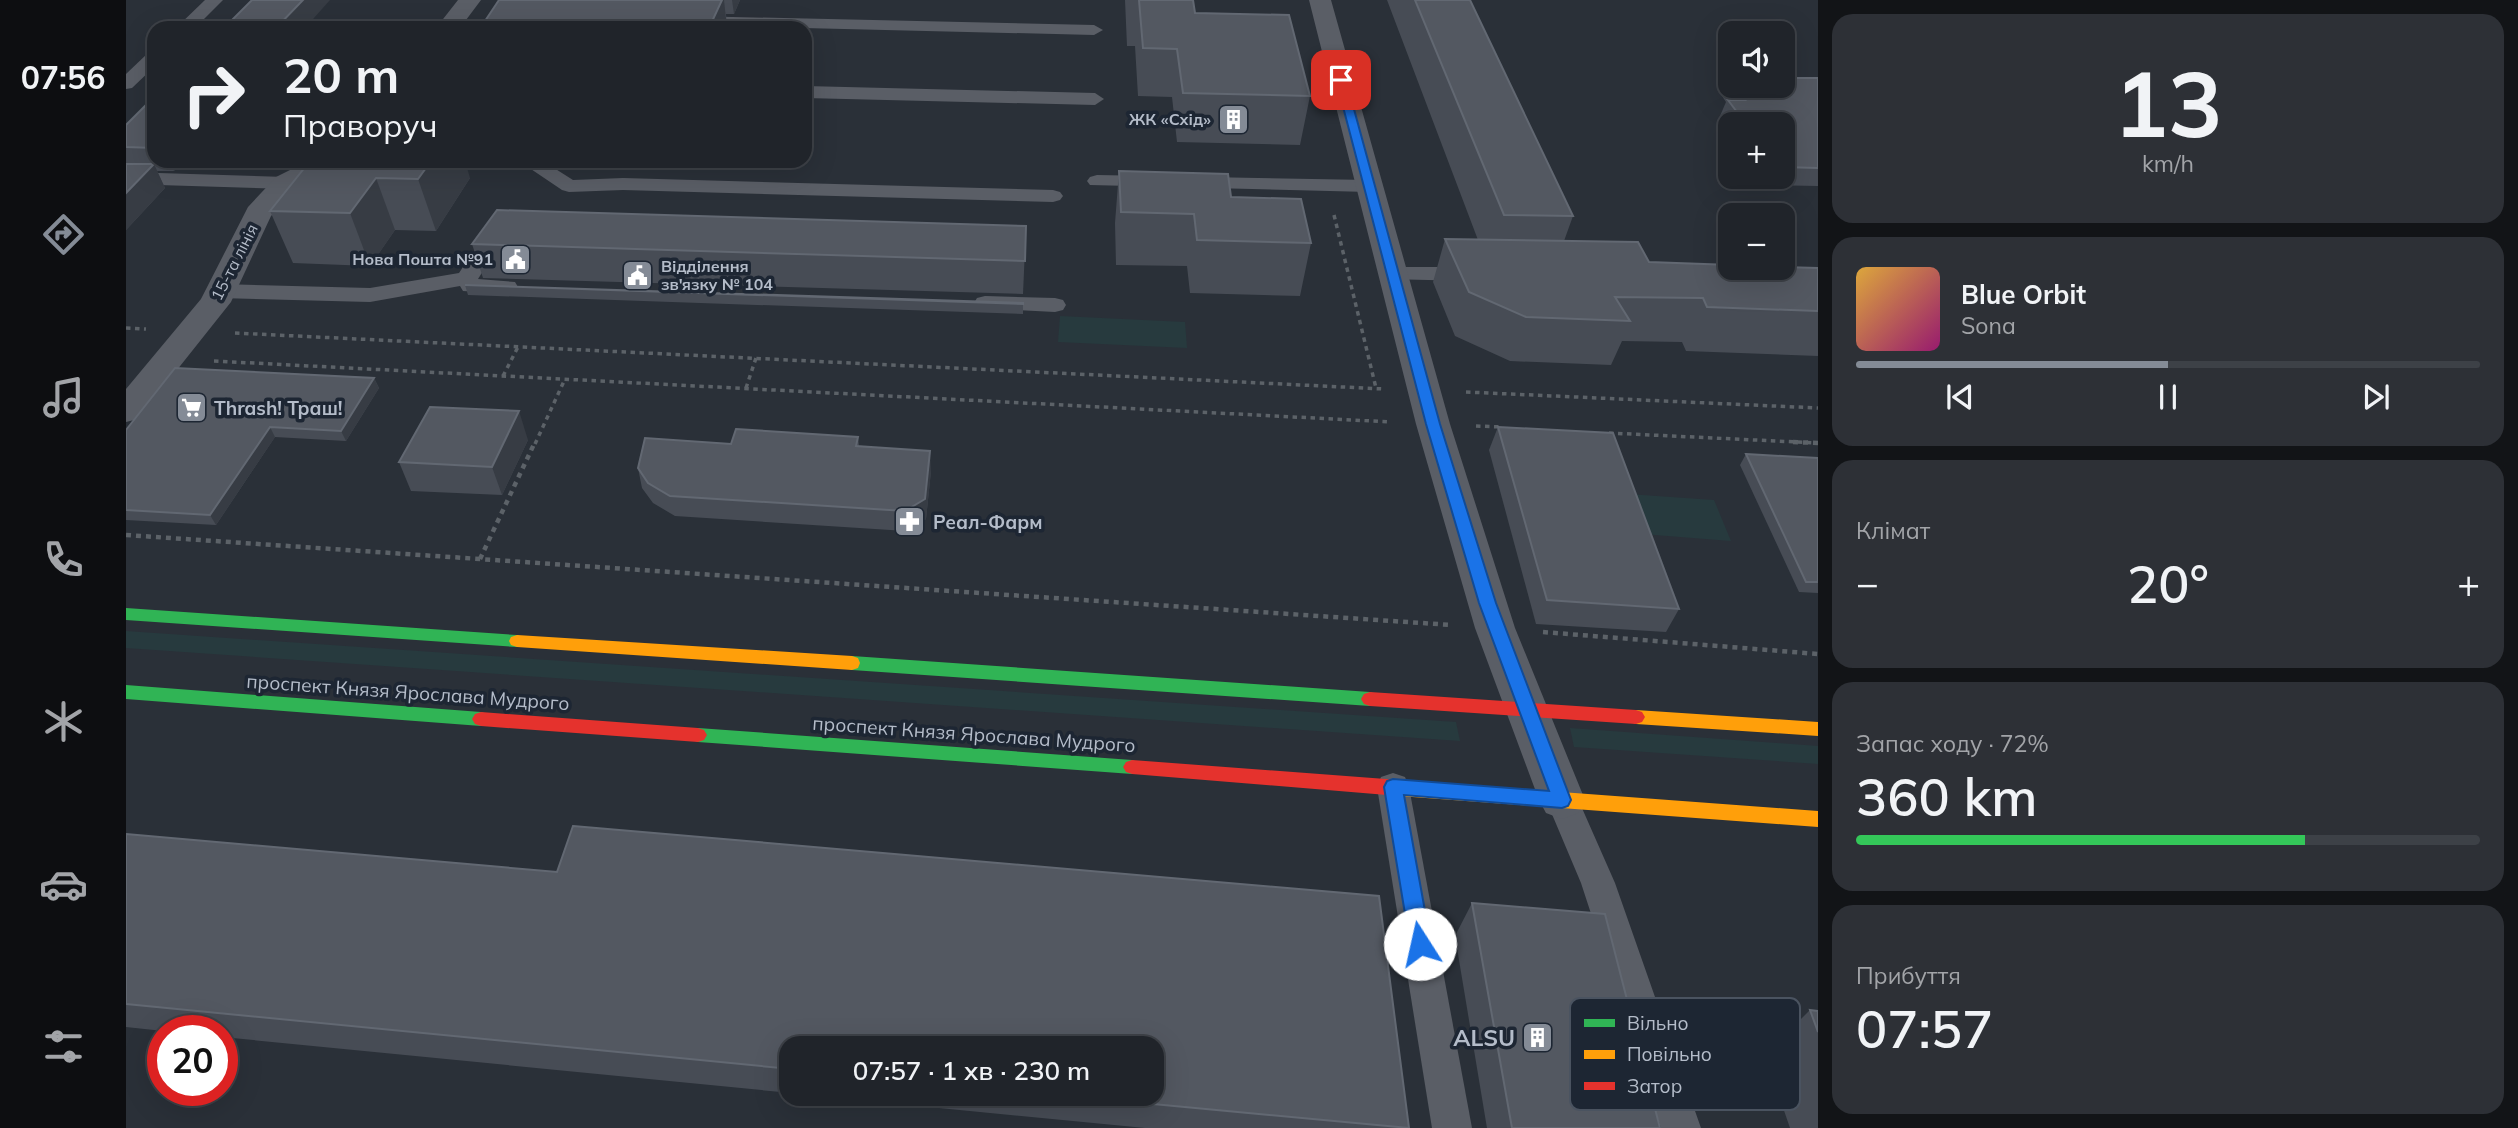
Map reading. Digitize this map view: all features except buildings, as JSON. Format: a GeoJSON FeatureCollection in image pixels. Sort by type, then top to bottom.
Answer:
{"type":"FeatureCollection","features":[{"type":"Feature","properties":{"kind":"main road"},"geometry":{"type":"LineString","coordinates":[[126,614],[1818,729]]}},
{"type":"Feature","properties":{"kind":"main road","name":"проспект Князя Ярослава Мудрого"},"geometry":{"type":"LineString","coordinates":[[126,692],[1818,820]]}},
{"type":"Feature","properties":{"kind":"street"},"geometry":{"type":"LineString","coordinates":[[454,21],[470,0]]}},
{"type":"Feature","properties":{"kind":"street"},"geometry":{"type":"LineString","coordinates":[[1320,0],[1433,424],[1495,628],[1562,800]]}},
{"type":"Feature","properties":{"kind":"street","name":"15-та лінія"},"geometry":{"type":"LineString","coordinates":[[126,411],[215,302],[258,213],[286,183],[315,168]]}},
{"type":"Feature","properties":{"kind":"lane"},"geometry":{"type":"LineString","coordinates":[[192,21],[215,0]]}},
{"type":"Feature","properties":{"kind":"lane"},"geometry":{"type":"LineString","coordinates":[[666,20],[709,21]]}},
{"type":"Feature","properties":{"kind":"lane"},"geometry":{"type":"LineString","coordinates":[[812,23],[1094,30]]}},
{"type":"Feature","properties":{"kind":"lane"},"geometry":{"type":"LineString","coordinates":[[126,84],[147,64]]}},
{"type":"Feature","properties":{"kind":"lane"},"geometry":{"type":"LineString","coordinates":[[812,92],[1096,99]]}},
{"type":"Feature","properties":{"kind":"lane"},"geometry":{"type":"LineString","coordinates":[[540,168],[569,186],[624,184],[1053,196]]}},
{"type":"Feature","properties":{"kind":"lane"},"geometry":{"type":"LineString","coordinates":[[126,178],[286,183]]}},
{"type":"Feature","properties":{"kind":"lane"},"geometry":{"type":"LineString","coordinates":[[1097,181],[1369,186]]}},
{"type":"Feature","properties":{"kind":"lane"},"geometry":{"type":"LineString","coordinates":[[220,290],[370,295],[466,278],[488,248]]}},
{"type":"Feature","properties":{"kind":"lane"},"geometry":{"type":"LineString","coordinates":[[1393,274],[1498,274]]}},
{"type":"Feature","properties":{"kind":"lane"},"geometry":{"type":"LineString","coordinates":[[466,278],[471,286],[534,288]]}},
{"type":"Feature","properties":{"kind":"lane"},"geometry":{"type":"LineString","coordinates":[[959,302],[1055,305]]}},
{"type":"Feature","properties":{"kind":"lane"},"geometry":{"type":"LineString","coordinates":[[1393,787],[1452,1128]]}},
{"type":"Feature","properties":{"kind":"lane"},"geometry":{"type":"LineString","coordinates":[[1562,800],[1598,883],[1637,998]]}},
{"type":"Feature","properties":{"kind":"lane"},"geometry":{"type":"LineString","coordinates":[[1675,1110],[1681,1128]]}},
{"type":"Feature","properties":{"kind":"path"},"geometry":{"type":"LineString","coordinates":[[1327,185],[1376,388]]}},
{"type":"Feature","properties":{"kind":"path"},"geometry":{"type":"LineString","coordinates":[[126,328],[1818,408]]}},
{"type":"Feature","properties":{"kind":"path"},"geometry":{"type":"LineString","coordinates":[[503,376],[518,347]]}},
{"type":"Feature","properties":{"kind":"path"},"geometry":{"type":"LineString","coordinates":[[746,388],[756,358]]}},
{"type":"Feature","properties":{"kind":"path"},"geometry":{"type":"LineString","coordinates":[[169,359],[1516,428]]}},
{"type":"Feature","properties":{"kind":"path"},"geometry":{"type":"LineString","coordinates":[[480,559],[565,379]]}},
{"type":"Feature","properties":{"kind":"path"},"geometry":{"type":"LineString","coordinates":[[1598,432],[1818,443]]}},
{"type":"Feature","properties":{"kind":"path"},"geometry":{"type":"LineString","coordinates":[[126,535],[1495,628],[1818,654]]}},
{"type":"Feature","properties":{"kind":"green space"},"geometry":{"type":"Polygon","coordinates":[[[1060,316],[1185,322],[1187,348],[1058,342],[1060,316]]]}},
{"type":"Feature","properties":{"kind":"green space"},"geometry":{"type":"Polygon","coordinates":[[[1628,494],[1714,500],[1731,541],[1642,534],[1628,494]]]}},
{"type":"Feature","properties":{"kind":"green space"},"geometry":{"type":"Polygon","coordinates":[[[126,631],[1456,722],[1460,741],[126,648],[126,631]]]}},
{"type":"Feature","properties":{"kind":"green space"},"geometry":{"type":"Polygon","coordinates":[[[1570,728],[1818,746],[1818,764],[1574,747],[1570,728]]]}},
{"type":"Feature","properties":{"kind":"traffic: fast"},"geometry":{"type":"LineString","coordinates":[[126,614],[517,641]]}},
{"type":"Feature","properties":{"kind":"traffic: fast"},"geometry":{"type":"LineString","coordinates":[[852,663],[1370,699]]}},
{"type":"Feature","properties":{"kind":"traffic: fast"},"geometry":{"type":"LineString","coordinates":[[126,692],[481,719]]}},
{"type":"Feature","properties":{"kind":"traffic: fast"},"geometry":{"type":"LineString","coordinates":[[698,735],[1132,767]]}},
{"type":"Feature","properties":{"kind":"traffic: slow"},"geometry":{"type":"LineString","coordinates":[[517,641],[852,663]]}},
{"type":"Feature","properties":{"kind":"traffic: slow"},"geometry":{"type":"LineString","coordinates":[[1636,717],[1818,729]]}},
{"type":"Feature","properties":{"kind":"traffic: slow"},"geometry":{"type":"LineString","coordinates":[[1399,788],[1818,819]]}},
{"type":"Feature","properties":{"kind":"traffic: jam"},"geometry":{"type":"LineString","coordinates":[[1370,699],[1636,717]]}},
{"type":"Feature","properties":{"kind":"traffic: jam"},"geometry":{"type":"LineString","coordinates":[[481,719],[698,735]]}},
{"type":"Feature","properties":{"kind":"traffic: jam"},"geometry":{"type":"LineString","coordinates":[[1132,767],[1399,788]]}},
{"type":"Feature","properties":{"kind":"place","name":"ЖК «Схід»"},"geometry":{"type":"Point","coordinates":[1234,119]}},
{"type":"Feature","properties":{"kind":"place","name":"Нова Пошта №91"},"geometry":{"type":"Point","coordinates":[516,259]}},
{"type":"Feature","properties":{"kind":"place","name":"Відділення зв'язку № 104"},"geometry":{"type":"Point","coordinates":[638,275]}},
{"type":"Feature","properties":{"kind":"place","name":"Thrash! Траш!"},"geometry":{"type":"Point","coordinates":[191,408]}},
{"type":"Feature","properties":{"kind":"place","name":"Реал-Фарм"},"geometry":{"type":"Point","coordinates":[910,522]}},
{"type":"Feature","properties":{"kind":"place","name":"ALSU"},"geometry":{"type":"Point","coordinates":[1538,1037]}},
{"type":"Feature","properties":{"kind":"route"},"geometry":{"type":"LineString","coordinates":[[1341,80],[1433,424],[1495,628],[1562,800],[1393,787],[1420,944]]}}]}
